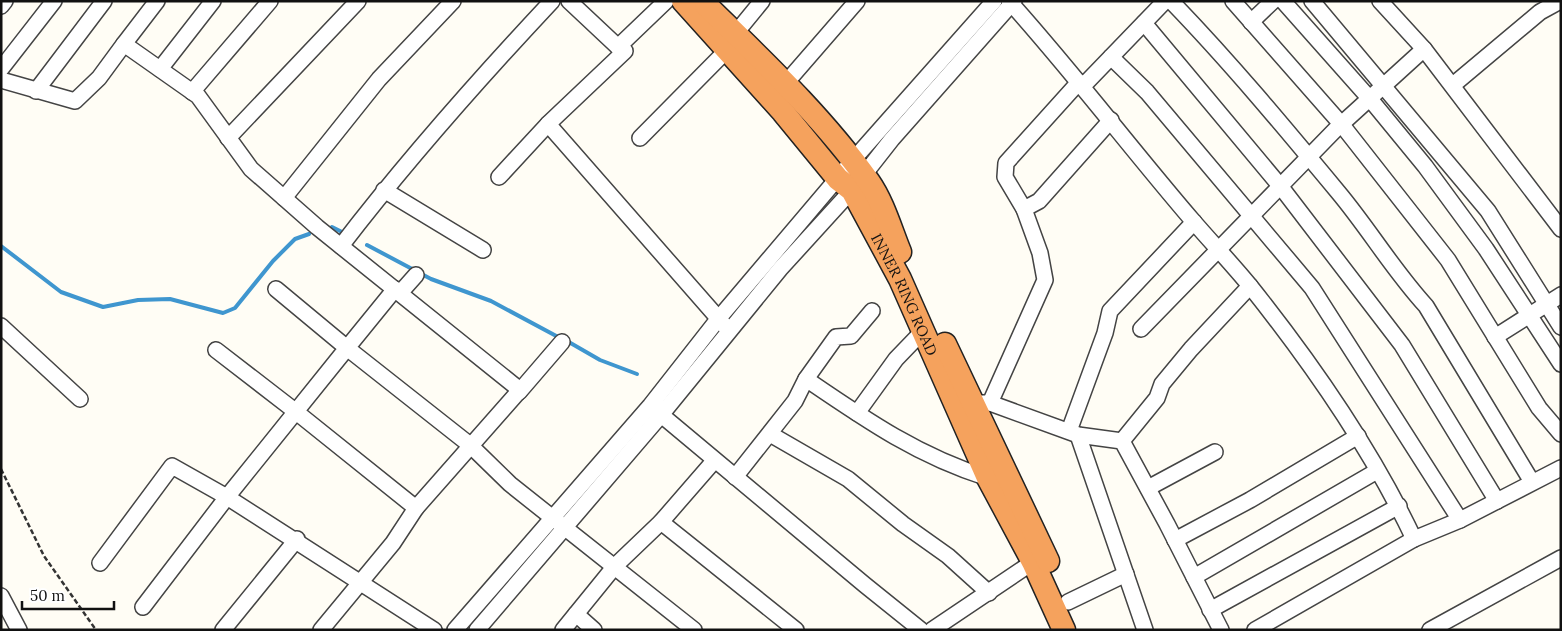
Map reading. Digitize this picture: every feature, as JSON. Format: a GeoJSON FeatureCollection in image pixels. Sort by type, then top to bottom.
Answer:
{"type":"FeatureCollection","features":[{"type":"Feature","properties":{"kind":"highway","name":"INNER RING ROAD"},"geometry":{"type":"LineString","coordinates":[[683,1],[731,42],[785,84],[852,176],[900,278],[988,478],[1066,629]]}},
{"type":"Feature","properties":{"kind":"highway","name":"INNER RING ROAD"},"geometry":{"type":"LineString","coordinates":[[703,1],[731,42],[852,176],[870,184],[908,271],[982,403],[1080,596],[1066,629]]}},
{"type":"Feature","properties":{"kind":"street"},"geometry":{"type":"LineString","coordinates":[[1,6],[5,1]]}},
{"type":"Feature","properties":{"kind":"street"},"geometry":{"type":"LineString","coordinates":[[1,69],[54,1]]}},
{"type":"Feature","properties":{"kind":"street"},"geometry":{"type":"LineString","coordinates":[[36,91],[104,1]]}},
{"type":"Feature","properties":{"kind":"street"},"geometry":{"type":"LineString","coordinates":[[1,80],[75,101],[99,78],[157,1]]}},
{"type":"Feature","properties":{"kind":"street"},"geometry":{"type":"LineString","coordinates":[[160,69],[213,1]]}},
{"type":"Feature","properties":{"kind":"street"},"geometry":{"type":"LineString","coordinates":[[192,92],[270,1]]}},
{"type":"Feature","properties":{"kind":"street"},"geometry":{"type":"LineString","coordinates":[[228,138],[358,1]]}},
{"type":"Feature","properties":{"kind":"street"},"geometry":{"type":"LineString","coordinates":[[284,198],[379,79],[453,1]]}},
{"type":"Feature","properties":{"kind":"street"},"geometry":{"type":"LineString","coordinates":[[341,246],[384,190],[475,84],[552,1]]}},
{"type":"Feature","properties":{"kind":"street"},"geometry":{"type":"LineString","coordinates":[[499,177],[548,124],[625,51],[569,1]]}},
{"type":"Feature","properties":{"kind":"street"},"geometry":{"type":"LineString","coordinates":[[618,46],[666,1]]}},
{"type":"Feature","properties":{"kind":"street"},"geometry":{"type":"LineString","coordinates":[[640,138],[731,42],[762,1]]}},
{"type":"Feature","properties":{"kind":"street"},"geometry":{"type":"LineString","coordinates":[[785,84],[857,1]]}},
{"type":"Feature","properties":{"kind":"street"},"geometry":{"type":"LineString","coordinates":[[477,630],[559,523],[655,410],[729,333],[852,176],[994,1]]}},
{"type":"Feature","properties":{"kind":"street"},"geometry":{"type":"LineString","coordinates":[[1122,441],[1074,433],[982,403],[1046,280],[1040,253],[1024,209],[1005,177],[1006,163],[1081,84],[1111,57],[1165,1]]}},
{"type":"Feature","properties":{"kind":"street"},"geometry":{"type":"LineString","coordinates":[[1171,1],[1247,83],[1308,159],[1339,193],[1405,283],[1426,306],[1532,482]]}},
{"type":"Feature","properties":{"kind":"street"},"geometry":{"type":"LineString","coordinates":[[1232,1],[1342,124],[1448,260],[1539,408],[1561,434]]}},
{"type":"Feature","properties":{"kind":"street"},"geometry":{"type":"LineString","coordinates":[[1251,22],[1273,1]]}},
{"type":"Feature","properties":{"kind":"street"},"geometry":{"type":"LineString","coordinates":[[1283,1],[1370,99],[1425,166],[1486,249],[1561,364]]}},
{"type":"Feature","properties":{"kind":"street"},"geometry":{"type":"LineString","coordinates":[[1312,1],[1488,212],[1561,326]]}},
{"type":"Feature","properties":{"kind":"street"},"geometry":{"type":"LineString","coordinates":[[1380,1],[1424,49],[1453,85],[1561,229]]}},
{"type":"Feature","properties":{"kind":"street"},"geometry":{"type":"LineString","coordinates":[[655,410],[719,318],[852,176],[892,139],[1011,2],[1194,222],[1250,286],[1328,388],[1398,506],[1414,540]]}},
{"type":"Feature","properties":{"kind":"street"},"geometry":{"type":"LineString","coordinates":[[1453,85],[1540,12],[1559,5]]}},
{"type":"Feature","properties":{"kind":"street"},"geometry":{"type":"LineString","coordinates":[[1144,23],[1281,187],[1402,345],[1497,501]]}},
{"type":"Feature","properties":{"kind":"street"},"geometry":{"type":"LineString","coordinates":[[124,44],[198,96],[251,169],[341,246],[520,390],[519,392]]}},
{"type":"Feature","properties":{"kind":"street"},"geometry":{"type":"LineString","coordinates":[[1141,329],[1342,124],[1424,49]]}},
{"type":"Feature","properties":{"kind":"street"},"geometry":{"type":"LineString","coordinates":[[1111,57],[1147,92],[1312,288],[1460,520]]}},
{"type":"Feature","properties":{"kind":"street"},"geometry":{"type":"LineString","coordinates":[[1024,209],[1039,201],[1111,120]]}},
{"type":"Feature","properties":{"kind":"street"},"geometry":{"type":"LineString","coordinates":[[548,124],[719,318],[729,333]]}},
{"type":"Feature","properties":{"kind":"street"},"geometry":{"type":"LineString","coordinates":[[384,190],[483,250]]}},
{"type":"Feature","properties":{"kind":"street"},"geometry":{"type":"LineString","coordinates":[[1145,630],[1074,433],[1110,311],[1194,222]]}},
{"type":"Feature","properties":{"kind":"street"},"geometry":{"type":"LineString","coordinates":[[143,608],[295,410],[397,291],[416,275]]}},
{"type":"Feature","properties":{"kind":"street"},"geometry":{"type":"LineString","coordinates":[[1122,441],[1157,398],[1162,384],[1191,349],[1250,286]]}},
{"type":"Feature","properties":{"kind":"street"},"geometry":{"type":"LineString","coordinates":[[276,289],[470,445],[510,484],[694,630]]}},
{"type":"Feature","properties":{"kind":"street"},"geometry":{"type":"LineString","coordinates":[[1495,337],[1561,295]]}},
{"type":"Feature","properties":{"kind":"street"},"geometry":{"type":"LineString","coordinates":[[736,478],[795,401],[806,379],[836,337],[851,336],[872,311]]}},
{"type":"Feature","properties":{"kind":"street"},"geometry":{"type":"LineString","coordinates":[[1,326],[80,399]]}},
{"type":"Feature","properties":{"kind":"street"},"geometry":{"type":"LineString","coordinates":[[857,413],[896,358],[923,331]]}},
{"type":"Feature","properties":{"kind":"street"},"geometry":{"type":"LineString","coordinates":[[322,630],[393,543],[416,508],[562,342]]}},
{"type":"Feature","properties":{"kind":"street"},"geometry":{"type":"LineString","coordinates":[[216,350],[295,410],[416,508]]}},
{"type":"Feature","properties":{"kind":"street"},"geometry":{"type":"LineString","coordinates":[[806,379],[886,433],[951,466],[988,478]]}},
{"type":"Feature","properties":{"kind":"street"},"geometry":{"type":"LineString","coordinates":[[655,410],[714,461],[922,630]]}},
{"type":"Feature","properties":{"kind":"street"},"geometry":{"type":"LineString","coordinates":[[770,434],[848,479],[903,524],[948,556],[989,593]]}},
{"type":"Feature","properties":{"kind":"street"},"geometry":{"type":"LineString","coordinates":[[1175,540],[1250,500],[1358,436]]}},
{"type":"Feature","properties":{"kind":"street"},"geometry":{"type":"LineString","coordinates":[[1122,441],[1221,630]]}},
{"type":"Feature","properties":{"kind":"street"},"geometry":{"type":"LineString","coordinates":[[1148,488],[1215,452]]}},
{"type":"Feature","properties":{"kind":"street"},"geometry":{"type":"LineString","coordinates":[[563,630],[615,566],[661,522],[714,461]]}},
{"type":"Feature","properties":{"kind":"street"},"geometry":{"type":"LineString","coordinates":[[100,563],[172,466],[297,539],[359,584],[434,630]]}},
{"type":"Feature","properties":{"kind":"street"},"geometry":{"type":"LineString","coordinates":[[1255,630],[1414,540],[1460,520],[1561,468]]}},
{"type":"Feature","properties":{"kind":"street"},"geometry":{"type":"LineString","coordinates":[[1194,577],[1377,471]]}},
{"type":"Feature","properties":{"kind":"street"},"geometry":{"type":"LineString","coordinates":[[1210,610],[1398,506]]}},
{"type":"Feature","properties":{"kind":"street"},"geometry":{"type":"LineString","coordinates":[[661,522],[796,630]]}},
{"type":"Feature","properties":{"kind":"street"},"geometry":{"type":"LineString","coordinates":[[455,630],[559,523]]}},
{"type":"Feature","properties":{"kind":"street"},"geometry":{"type":"LineString","coordinates":[[223,630],[297,539]]}},
{"type":"Feature","properties":{"kind":"street"},"geometry":{"type":"LineString","coordinates":[[1430,630],[1561,558]]}},
{"type":"Feature","properties":{"kind":"street"},"geometry":{"type":"LineString","coordinates":[[932,630],[1033,562]]}},
{"type":"Feature","properties":{"kind":"street"},"geometry":{"type":"LineString","coordinates":[[1080,596],[1126,574]]}},
{"type":"Feature","properties":{"kind":"street"},"geometry":{"type":"LineString","coordinates":[[1,596],[19,630]]}},
{"type":"Feature","properties":{"kind":"street"},"geometry":{"type":"LineString","coordinates":[[576,614],[594,630]]}},
{"type":"Feature","properties":{"kind":"path"},"geometry":{"type":"LineString","coordinates":[[1,469],[44,556],[96,630]]}},
{"type":"Feature","properties":{"kind":"waterway"},"geometry":{"type":"LineString","coordinates":[[332,227],[346,234]]}},
{"type":"Feature","properties":{"kind":"waterway"},"geometry":{"type":"LineString","coordinates":[[1,246],[61,292],[103,307],[138,300],[170,299],[223,313],[235,308],[273,261],[295,239],[309,234]]}},
{"type":"Feature","properties":{"kind":"waterway"},"geometry":{"type":"LineString","coordinates":[[367,245],[431,279],[491,301],[560,338]]}},
{"type":"Feature","properties":{"kind":"waterway"},"geometry":{"type":"LineString","coordinates":[[567,341],[600,360],[637,374]]}}]}
